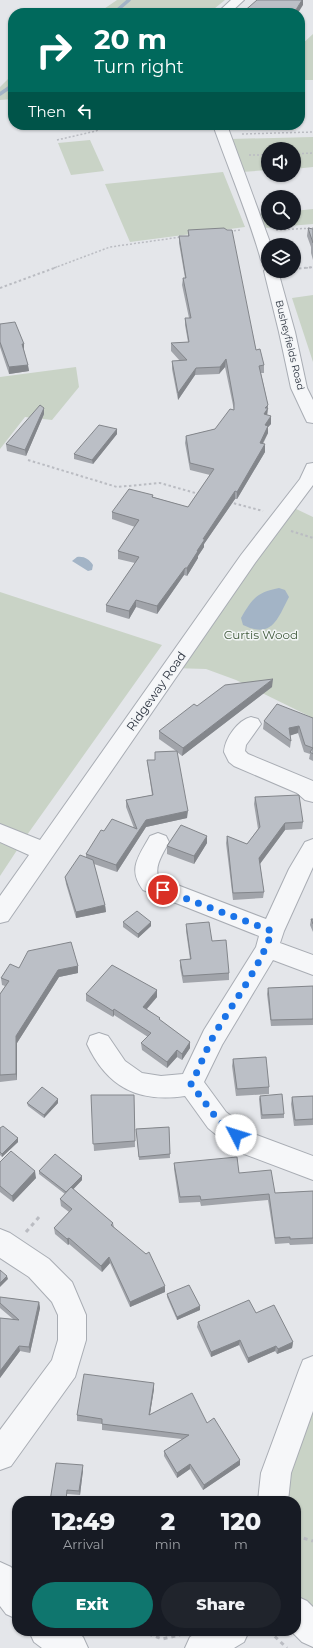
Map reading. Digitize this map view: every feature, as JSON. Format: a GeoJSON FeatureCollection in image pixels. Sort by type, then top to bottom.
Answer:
{"type":"FeatureCollection","features":[{"type":"Feature","properties":{"kind":"street"},"geometry":{"type":"LineString","coordinates":[[229,8],[238,0]]}},
{"type":"Feature","properties":{"kind":"street"},"geometry":{"type":"LineString","coordinates":[[222,130],[235,169],[262,238]]}},
{"type":"Feature","properties":{"kind":"street","name":"Busheyfields Road"},"geometry":{"type":"LineString","coordinates":[[273,278],[287,332],[299,388],[313,418]]}},
{"type":"Feature","properties":{"kind":"street","name":"Ridgeway Road"},"geometry":{"type":"LineString","coordinates":[[0,914],[248,559],[308,480],[313,468]]}},
{"type":"Feature","properties":{"kind":"street"},"geometry":{"type":"LineString","coordinates":[[251,724],[234,746],[233,752],[237,758],[305,787],[313,794]]}},
{"type":"Feature","properties":{"kind":"street"},"geometry":{"type":"LineString","coordinates":[[0,833],[44,852]]}},
{"type":"Feature","properties":{"kind":"street"},"geometry":{"type":"LineString","coordinates":[[158,842],[146,868],[145,875],[151,884],[270,939],[313,965]]}},
{"type":"Feature","properties":{"kind":"street"},"geometry":{"type":"LineString","coordinates":[[191,1084],[213,1038],[253,974],[270,939],[300,869],[313,848]]}},
{"type":"Feature","properties":{"kind":"street"},"geometry":{"type":"LineString","coordinates":[[99,1044],[108,1061],[119,1073],[136,1083],[153,1087],[175,1087],[191,1084]]}},
{"type":"Feature","properties":{"kind":"street"},"geometry":{"type":"LineString","coordinates":[[191,1084],[218,1120],[245,1143],[313,1168]]}},
{"type":"Feature","properties":{"kind":"street"},"geometry":{"type":"LineString","coordinates":[[0,1242],[39,1268],[62,1292],[72,1315],[72,1340],[65,1367],[0,1455]]}},
{"type":"Feature","properties":{"kind":"street"},"geometry":{"type":"LineString","coordinates":[[273,1496],[276,1473],[313,1370]]}},
{"type":"Feature","properties":{"kind":"street"},"geometry":{"type":"LineString","coordinates":[[0,1578],[12,1596]]}},
{"type":"Feature","properties":{"kind":"street"},"geometry":{"type":"LineString","coordinates":[[301,1618],[313,1631]]}},
{"type":"Feature","properties":{"kind":"street"},"geometry":{"type":"LineString","coordinates":[[53,1636],[72,1648]]}},
{"type":"Feature","properties":{"kind":"street"},"geometry":{"type":"LineString","coordinates":[[192,1641],[212,1636]]}},
{"type":"Feature","properties":{"kind":"path"},"geometry":{"type":"LineString","coordinates":[[57,140],[71,135],[100,130]]}},
{"type":"Feature","properties":{"kind":"path"},"geometry":{"type":"LineString","coordinates":[[222,130],[313,132]]}},
{"type":"Feature","properties":{"kind":"path"},"geometry":{"type":"LineString","coordinates":[[301,154],[313,153]]}},
{"type":"Feature","properties":{"kind":"path"},"geometry":{"type":"LineString","coordinates":[[226,232],[313,228]]}},
{"type":"Feature","properties":{"kind":"path"},"geometry":{"type":"LineString","coordinates":[[0,288],[110,247],[184,237]]}},
{"type":"Feature","properties":{"kind":"path"},"geometry":{"type":"LineString","coordinates":[[301,268],[313,267]]}},
{"type":"Feature","properties":{"kind":"path"},"geometry":{"type":"LineString","coordinates":[[28,460],[117,487],[160,483],[205,495]]}},
{"type":"Feature","properties":{"kind":"path"},"geometry":{"type":"LineString","coordinates":[[228,501],[281,516]]}},
{"type":"Feature","properties":{"kind":"path"},"geometry":{"type":"LineString","coordinates":[[301,1537],[313,1541]]}},
{"type":"Feature","properties":{"kind":"path"},"geometry":{"type":"LineString","coordinates":[[154,1636],[162,1639],[192,1641]]}},
{"type":"Feature","properties":{"kind":"path"},"geometry":{"type":"LineString","coordinates":[[274,1636],[286,1648]]}},
{"type":"Feature","properties":{"kind":"green space"},"geometry":{"type":"Polygon","coordinates":[[[117,0],[225,0],[215,8],[105,8],[117,0]]]}},
{"type":"Feature","properties":{"kind":"green space"},"geometry":{"type":"Polygon","coordinates":[[[313,34],[313,80],[305,80],[305,41],[313,34]]]}},
{"type":"Feature","properties":{"kind":"green space"},"geometry":{"type":"Polygon","coordinates":[[[8,79],[8,99],[0,100],[0,87],[8,79]]]}},
{"type":"Feature","properties":{"kind":"green space"},"geometry":{"type":"Polygon","coordinates":[[[313,137],[313,167],[301,168],[301,142],[261,142],[261,171],[242,172],[230,139],[313,137]]]}},
{"type":"Feature","properties":{"kind":"green space"},"geometry":{"type":"Polygon","coordinates":[[[90,140],[104,171],[71,175],[58,143],[90,140]]]}},
{"type":"Feature","properties":{"kind":"green space"},"geometry":{"type":"Polygon","coordinates":[[[223,172],[245,227],[130,242],[105,184],[223,172]]]}},
{"type":"Feature","properties":{"kind":"green space"},"geometry":{"type":"Polygon","coordinates":[[[313,209],[313,224],[301,225],[301,210],[313,209]]]}},
{"type":"Feature","properties":{"kind":"green space"},"geometry":{"type":"Polygon","coordinates":[[[313,295],[313,362],[292,298],[313,295]]]}},
{"type":"Feature","properties":{"kind":"green space"},"geometry":{"type":"Polygon","coordinates":[[[76,367],[79,387],[52,420],[25,417],[0,449],[0,377],[76,367]]]}},
{"type":"Feature","properties":{"kind":"green space","name":"Curtis Wood"},"geometry":{"type":"Polygon","coordinates":[[[292,507],[313,517],[313,718],[236,680],[206,669],[172,668],[292,507]]]}},
{"type":"Feature","properties":{"kind":"green space"},"geometry":{"type":"Polygon","coordinates":[[[0,592],[162,645],[27,835],[0,876],[0,592]]]}},
{"type":"Feature","properties":{"kind":"green space"},"geometry":{"type":"Polygon","coordinates":[[[313,1370],[313,1631],[301,1618],[301,1496],[275,1496],[313,1370]]]}},
{"type":"Feature","properties":{"kind":"water"},"geometry":{"type":"Polygon","coordinates":[[[77,557],[86,558],[90,561],[93,565],[92,570],[88,571],[72,561],[77,557]]]}},
{"type":"Feature","properties":{"kind":"water"},"geometry":{"type":"Polygon","coordinates":[[[279,588],[285,590],[289,597],[277,620],[272,625],[261,630],[243,625],[241,618],[252,601],[260,594],[279,588]]]}},
{"type":"Feature","properties":{"kind":"building"},"geometry":{"type":"Polygon","coordinates":[[[257,0],[302,0],[297,8],[248,8],[257,0]]]}},
{"type":"Feature","properties":{"kind":"building"},"geometry":{"type":"Polygon","coordinates":[[[224,228],[227,230],[232,230],[256,350],[260,349],[264,365],[259,366],[268,405],[265,408],[268,408],[264,414],[271,416],[265,425],[268,426],[260,443],[265,444],[237,492],[235,491],[203,539],[205,539],[187,568],[185,568],[157,606],[136,600],[129,611],[106,605],[139,557],[118,551],[139,520],[112,512],[129,489],[153,495],[152,497],[188,507],[214,469],[190,463],[186,436],[215,429],[230,409],[234,410],[226,359],[220,367],[196,368],[178,393],[172,361],[187,360],[171,343],[189,342],[185,318],[191,318],[183,278],[186,278],[179,236],[189,236],[188,230],[224,228]]]}},
{"type":"Feature","properties":{"kind":"building"},"geometry":{"type":"Polygon","coordinates":[[[308,228],[313,229],[313,243],[308,228]]]}},
{"type":"Feature","properties":{"kind":"building"},"geometry":{"type":"Polygon","coordinates":[[[15,322],[24,344],[22,344],[28,365],[9,367],[0,342],[0,324],[15,322]]]}},
{"type":"Feature","properties":{"kind":"building"},"geometry":{"type":"Polygon","coordinates":[[[40,405],[44,408],[25,450],[6,444],[40,405]]]}},
{"type":"Feature","properties":{"kind":"building"},"geometry":{"type":"Polygon","coordinates":[[[99,425],[117,429],[92,460],[74,454],[99,425]]]}},
{"type":"Feature","properties":{"kind":"building"},"geometry":{"type":"Polygon","coordinates":[[[273,679],[183,748],[159,731],[194,704],[197,706],[225,685],[273,679]]]}},
{"type":"Feature","properties":{"kind":"building"},"geometry":{"type":"Polygon","coordinates":[[[277,704],[313,718],[313,748],[305,745],[299,726],[289,728],[291,741],[264,721],[277,704]]]}},
{"type":"Feature","properties":{"kind":"building"},"geometry":{"type":"Polygon","coordinates":[[[177,751],[188,811],[146,820],[116,865],[86,854],[101,830],[104,831],[112,819],[137,829],[126,800],[153,795],[147,760],[155,760],[155,752],[177,751]]]}},
{"type":"Feature","properties":{"kind":"building"},"geometry":{"type":"Polygon","coordinates":[[[299,795],[303,822],[285,823],[259,858],[264,892],[233,893],[227,836],[247,844],[260,827],[255,797],[299,795]]]}},
{"type":"Feature","properties":{"kind":"building"},"geometry":{"type":"Polygon","coordinates":[[[181,825],[207,836],[194,856],[167,846],[181,825]]]}},
{"type":"Feature","properties":{"kind":"building"},"geometry":{"type":"Polygon","coordinates":[[[80,855],[93,860],[105,905],[76,912],[65,877],[80,855]]]}},
{"type":"Feature","properties":{"kind":"building"},"geometry":{"type":"Polygon","coordinates":[[[137,911],[151,922],[138,934],[123,922],[137,911]]]}},
{"type":"Feature","properties":{"kind":"building"},"geometry":{"type":"Polygon","coordinates":[[[209,922],[212,941],[226,940],[229,973],[183,976],[180,960],[191,959],[186,924],[209,922]]]}},
{"type":"Feature","properties":{"kind":"building"},"geometry":{"type":"Polygon","coordinates":[[[71,942],[78,966],[58,970],[16,1036],[16,1074],[0,1075],[0,994],[9,981],[1,978],[10,964],[19,968],[28,951],[71,942]]]}},
{"type":"Feature","properties":{"kind":"building"},"geometry":{"type":"Polygon","coordinates":[[[112,965],[157,990],[143,1007],[160,1018],[159,1019],[190,1042],[182,1054],[177,1050],[167,1062],[141,1043],[151,1033],[114,1009],[113,1011],[86,994],[112,965]]]}},
{"type":"Feature","properties":{"kind":"building"},"geometry":{"type":"Polygon","coordinates":[[[313,986],[313,1019],[271,1020],[268,988],[313,986]]]}},
{"type":"Feature","properties":{"kind":"building"},"geometry":{"type":"Polygon","coordinates":[[[266,1057],[269,1087],[237,1089],[233,1059],[266,1057]]]}},
{"type":"Feature","properties":{"kind":"building"},"geometry":{"type":"Polygon","coordinates":[[[42,1087],[58,1099],[44,1115],[27,1103],[42,1087]]]}},
{"type":"Feature","properties":{"kind":"building"},"geometry":{"type":"Polygon","coordinates":[[[282,1094],[284,1114],[262,1115],[260,1096],[282,1094]]]}},
{"type":"Feature","properties":{"kind":"building"},"geometry":{"type":"Polygon","coordinates":[[[91,1095],[134,1095],[135,1141],[93,1144],[91,1095]]]}},
{"type":"Feature","properties":{"kind":"building"},"geometry":{"type":"Polygon","coordinates":[[[313,1096],[313,1119],[295,1120],[292,1097],[313,1096]]]}},
{"type":"Feature","properties":{"kind":"building"},"geometry":{"type":"Polygon","coordinates":[[[3,1126],[18,1138],[2,1154],[0,1152],[0,1128],[3,1126]]]}},
{"type":"Feature","properties":{"kind":"building"},"geometry":{"type":"Polygon","coordinates":[[[169,1127],[170,1154],[139,1157],[136,1129],[169,1127]]]}},
{"type":"Feature","properties":{"kind":"building"},"geometry":{"type":"Polygon","coordinates":[[[11,1151],[35,1171],[12,1196],[0,1186],[0,1162],[11,1151]]]}},
{"type":"Feature","properties":{"kind":"building"},"geometry":{"type":"Polygon","coordinates":[[[55,1154],[82,1176],[66,1192],[39,1171],[55,1154]]]}},
{"type":"Feature","properties":{"kind":"building"},"geometry":{"type":"Polygon","coordinates":[[[237,1157],[239,1173],[271,1170],[275,1193],[313,1191],[313,1238],[275,1238],[269,1194],[201,1200],[200,1196],[180,1197],[174,1163],[237,1157]]]}},
{"type":"Feature","properties":{"kind":"building"},"geometry":{"type":"Polygon","coordinates":[[[71,1187],[113,1223],[111,1225],[146,1254],[149,1252],[165,1286],[130,1302],[109,1257],[101,1266],[69,1238],[67,1239],[54,1228],[72,1209],[60,1199],[71,1187]]]}},
{"type":"Feature","properties":{"kind":"building"},"geometry":{"type":"Polygon","coordinates":[[[0,1270],[7,1276],[0,1283],[0,1270]]]}},
{"type":"Feature","properties":{"kind":"building"},"geometry":{"type":"Polygon","coordinates":[[[189,1285],[200,1306],[177,1317],[167,1294],[189,1285]]]}},
{"type":"Feature","properties":{"kind":"building"},"geometry":{"type":"Polygon","coordinates":[[[0,1297],[39,1302],[29,1347],[19,1346],[0,1371],[0,1318],[19,1320],[0,1303],[0,1297]]]}},
{"type":"Feature","properties":{"kind":"building"},"geometry":{"type":"Polygon","coordinates":[[[249,1300],[256,1313],[274,1305],[293,1342],[278,1349],[276,1346],[248,1358],[240,1340],[211,1352],[198,1322],[249,1300]]]}},
{"type":"Feature","properties":{"kind":"building"},"geometry":{"type":"Polygon","coordinates":[[[84,1374],[154,1383],[149,1415],[192,1393],[207,1423],[214,1418],[240,1460],[204,1485],[190,1464],[177,1473],[164,1451],[189,1435],[102,1424],[102,1419],[77,1415],[84,1374]]]}},
{"type":"Feature","properties":{"kind":"building"},"geometry":{"type":"Polygon","coordinates":[[[56,1463],[83,1465],[79,1491],[67,1490],[66,1496],[51,1496],[56,1463]]]}},
{"type":"Feature","properties":{"kind":"waterway"},"geometry":{"type":"LineString","coordinates":[[120,8],[129,0]]}},
{"type":"Feature","properties":{"kind":"waterway"},"geometry":{"type":"LineString","coordinates":[[0,94],[8,88]]}},
{"type":"Feature","properties":{"kind":"route"},"geometry":{"type":"LineString","coordinates":[[163,890],[272,931],[267,948],[253,974],[213,1038],[191,1084],[218,1120],[236,1135]]}}]}
